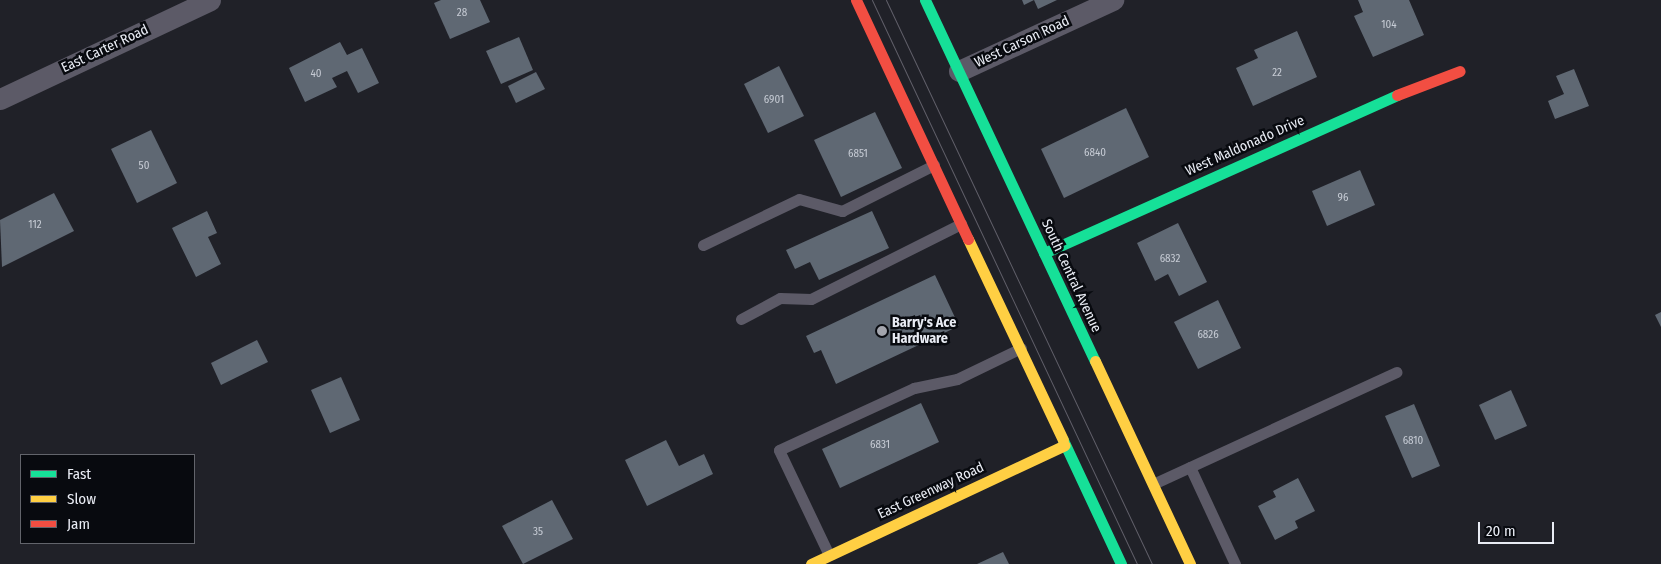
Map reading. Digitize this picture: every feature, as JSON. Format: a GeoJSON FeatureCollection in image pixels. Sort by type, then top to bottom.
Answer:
{"type":"FeatureCollection","features":[{"type":"Feature","properties":{"kind":"main road"},"geometry":{"type":"LineString","coordinates":[[856,0],[1021,348],[1120,564]]}},
{"type":"Feature","properties":{"kind":"main road","name":"South Central Avenue"},"geometry":{"type":"LineString","coordinates":[[925,0],[1190,564]]}},
{"type":"Feature","properties":{"kind":"main road","name":"West Maldonado Drive"},"geometry":{"type":"LineString","coordinates":[[1044,253],[1284,144],[1460,71]]}},
{"type":"Feature","properties":{"kind":"main road","name":"East Greenway Road"},"geometry":{"type":"LineString","coordinates":[[811,564],[1065,445]]}},
{"type":"Feature","properties":{"kind":"street","name":"East Carter Road"},"geometry":{"type":"LineString","coordinates":[[0,98],[210,0]]}},
{"type":"Feature","properties":{"kind":"street","name":"West Carson Road"},"geometry":{"type":"LineString","coordinates":[[959,71],[1113,0]]}},
{"type":"Feature","properties":{"kind":"lane"},"geometry":{"type":"LineString","coordinates":[[704,245],[799,199],[842,211],[934,165]]}},
{"type":"Feature","properties":{"kind":"lane"},"geometry":{"type":"LineString","coordinates":[[741,319],[780,298],[811,299],[961,224]]}},
{"type":"Feature","properties":{"kind":"lane"},"geometry":{"type":"LineString","coordinates":[[829,556],[779,450],[914,388],[956,379],[1021,348]]}},
{"type":"Feature","properties":{"kind":"lane"},"geometry":{"type":"LineString","coordinates":[[1152,484],[1396,372]]}},
{"type":"Feature","properties":{"kind":"lane"},"geometry":{"type":"LineString","coordinates":[[1190,468],[1235,564]]}},
{"type":"Feature","properties":{"kind":"building"},"geometry":{"type":"Polygon","coordinates":[[[441,0],[480,0],[490,22],[450,39],[434,3],[441,0]]]}},
{"type":"Feature","properties":{"kind":"building"},"geometry":{"type":"Polygon","coordinates":[[[1022,0],[1034,0],[1024,5],[1022,0]]]}},
{"type":"Feature","properties":{"kind":"building"},"geometry":{"type":"Polygon","coordinates":[[[1034,0],[1057,0],[1038,9],[1034,0]]]}},
{"type":"Feature","properties":{"kind":"building"},"geometry":{"type":"Polygon","coordinates":[[[1358,0],[1409,0],[1424,35],[1373,57],[1354,16],[1363,12],[1358,0]]]}},
{"type":"Feature","properties":{"kind":"building"},"geometry":{"type":"Polygon","coordinates":[[[1297,31],[1317,77],[1253,106],[1236,68],[1258,58],[1254,50],[1297,31]]]}},
{"type":"Feature","properties":{"kind":"building"},"geometry":{"type":"Polygon","coordinates":[[[519,37],[533,70],[501,84],[486,51],[519,37]]]}},
{"type":"Feature","properties":{"kind":"building"},"geometry":{"type":"Polygon","coordinates":[[[340,42],[347,55],[362,48],[379,83],[358,93],[347,71],[332,78],[337,87],[305,102],[289,68],[340,42]]]}},
{"type":"Feature","properties":{"kind":"building"},"geometry":{"type":"Polygon","coordinates":[[[779,66],[804,116],[768,133],[744,84],[779,66]]]}},
{"type":"Feature","properties":{"kind":"building"},"geometry":{"type":"Polygon","coordinates":[[[1574,69],[1589,106],[1555,119],[1548,101],[1564,94],[1556,76],[1574,69]]]}},
{"type":"Feature","properties":{"kind":"building"},"geometry":{"type":"Polygon","coordinates":[[[536,72],[545,89],[516,103],[508,86],[536,72]]]}},
{"type":"Feature","properties":{"kind":"building"},"geometry":{"type":"Polygon","coordinates":[[[1126,108],[1149,157],[1064,198],[1041,149],[1126,108]]]}},
{"type":"Feature","properties":{"kind":"building"},"geometry":{"type":"Polygon","coordinates":[[[875,112],[902,168],[841,197],[814,140],[875,112]]]}},
{"type":"Feature","properties":{"kind":"building"},"geometry":{"type":"Polygon","coordinates":[[[151,130],[177,183],[137,203],[111,149],[151,130]]]}},
{"type":"Feature","properties":{"kind":"building"},"geometry":{"type":"Polygon","coordinates":[[[1360,170],[1375,205],[1327,226],[1312,191],[1360,170]]]}},
{"type":"Feature","properties":{"kind":"building"},"geometry":{"type":"Polygon","coordinates":[[[54,193],[74,231],[2,267],[0,220],[54,193]]]}},
{"type":"Feature","properties":{"kind":"building"},"geometry":{"type":"Polygon","coordinates":[[[207,211],[217,233],[208,237],[221,264],[196,277],[172,228],[207,211]]]}},
{"type":"Feature","properties":{"kind":"building"},"geometry":{"type":"Polygon","coordinates":[[[872,211],[889,248],[819,280],[810,262],[795,269],[786,250],[872,211]]]}},
{"type":"Feature","properties":{"kind":"building"},"geometry":{"type":"Polygon","coordinates":[[[1178,223],[1207,282],[1179,296],[1168,274],[1155,281],[1137,243],[1178,223]]]}},
{"type":"Feature","properties":{"kind":"building","name":"Barry's Ace Hardware"},"geometry":{"type":"Polygon","coordinates":[[[935,275],[959,326],[836,384],[821,350],[814,353],[806,336],[935,275]]]}},
{"type":"Feature","properties":{"kind":"building"},"geometry":{"type":"Polygon","coordinates":[[[1218,300],[1241,348],[1198,369],[1174,322],[1218,300]]]}},
{"type":"Feature","properties":{"kind":"building"},"geometry":{"type":"Polygon","coordinates":[[[1661,312],[1661,327],[1655,315],[1661,312]]]}},
{"type":"Feature","properties":{"kind":"building"},"geometry":{"type":"Polygon","coordinates":[[[257,340],[268,362],[221,385],[211,363],[257,340]]]}},
{"type":"Feature","properties":{"kind":"building"},"geometry":{"type":"Polygon","coordinates":[[[341,377],[360,420],[330,433],[311,390],[341,377]]]}},
{"type":"Feature","properties":{"kind":"building"},"geometry":{"type":"Polygon","coordinates":[[[1511,390],[1527,426],[1495,440],[1479,405],[1511,390]]]}},
{"type":"Feature","properties":{"kind":"building"},"geometry":{"type":"Polygon","coordinates":[[[921,403],[939,442],[840,488],[822,449],[921,403]]]}},
{"type":"Feature","properties":{"kind":"building"},"geometry":{"type":"Polygon","coordinates":[[[1414,404],[1440,466],[1412,478],[1385,416],[1414,404]]]}},
{"type":"Feature","properties":{"kind":"building"},"geometry":{"type":"Polygon","coordinates":[[[666,440],[679,466],[704,454],[713,474],[647,506],[625,460],[666,440]]]}},
{"type":"Feature","properties":{"kind":"building"},"geometry":{"type":"Polygon","coordinates":[[[1298,478],[1315,511],[1295,521],[1298,528],[1275,540],[1258,506],[1276,497],[1273,491],[1298,478]]]}},
{"type":"Feature","properties":{"kind":"building"},"geometry":{"type":"Polygon","coordinates":[[[552,500],[573,539],[523,564],[502,526],[552,500]]]}},
{"type":"Feature","properties":{"kind":"building"},"geometry":{"type":"Polygon","coordinates":[[[1003,552],[1009,564],[977,564],[1003,552]]]}},
{"type":"Feature","properties":{"kind":"tram line"},"geometry":{"type":"LineString","coordinates":[[872,0],[1137,564]]}},
{"type":"Feature","properties":{"kind":"tram line"},"geometry":{"type":"LineString","coordinates":[[886,0],[1152,564]]}},
{"type":"Feature","properties":{"kind":"traffic: fast"},"geometry":{"type":"LineString","coordinates":[[925,0],[1095,361]]}},
{"type":"Feature","properties":{"kind":"traffic: fast"},"geometry":{"type":"LineString","coordinates":[[1044,253],[1397,95]]}},
{"type":"Feature","properties":{"kind":"traffic: fast"},"geometry":{"type":"LineString","coordinates":[[1063,440],[1121,564]]}},
{"type":"Feature","properties":{"kind":"traffic: slow"},"geometry":{"type":"LineString","coordinates":[[968,239],[1063,440]]}},
{"type":"Feature","properties":{"kind":"traffic: slow"},"geometry":{"type":"LineString","coordinates":[[1095,361],[1190,564]]}},
{"type":"Feature","properties":{"kind":"traffic: slow"},"geometry":{"type":"LineString","coordinates":[[811,564],[1065,445]]}},
{"type":"Feature","properties":{"kind":"traffic: jam"},"geometry":{"type":"LineString","coordinates":[[856,0],[968,239]]}},
{"type":"Feature","properties":{"kind":"traffic: jam"},"geometry":{"type":"LineString","coordinates":[[1397,95],[1460,71]]}},
{"type":"Feature","properties":{"kind":"place","name":"Barry's Ace Hardware"},"geometry":{"type":"Point","coordinates":[882,331]}}]}
